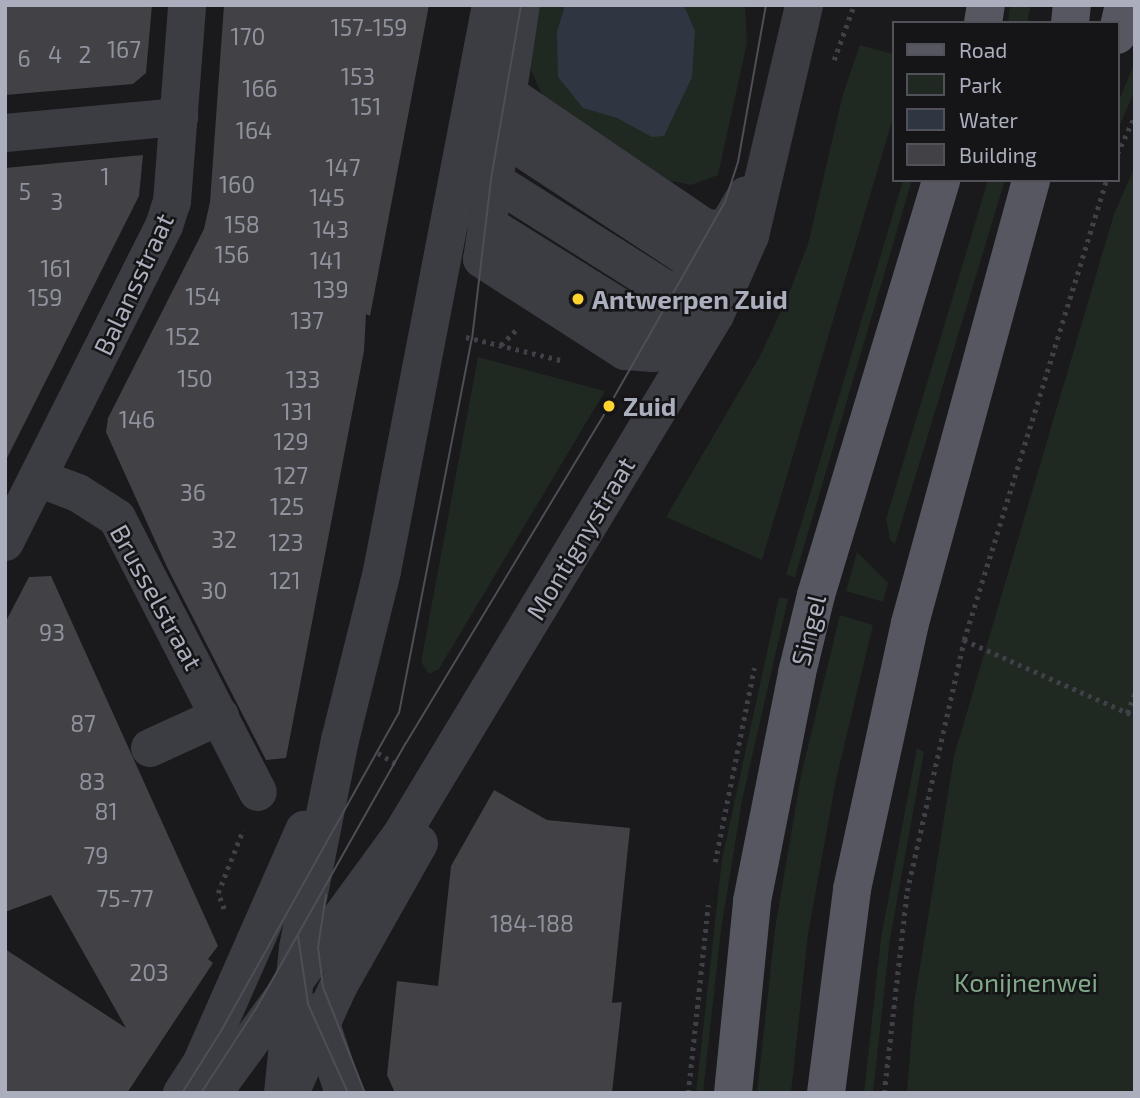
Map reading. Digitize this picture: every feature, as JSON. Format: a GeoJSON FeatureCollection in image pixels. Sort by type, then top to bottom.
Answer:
{"type":"FeatureCollection","features":[{"type":"Feature","properties":{"kind":"main road"},"geometry":{"type":"LineString","coordinates":[[1119,26],[1124,5]]}},
{"type":"Feature","properties":{"kind":"main road","name":"Singel"},"geometry":{"type":"LineString","coordinates":[[733,1093],[752,901],[797,673],[816,595],[940,182]]}},
{"type":"Feature","properties":{"kind":"main road"},"geometry":{"type":"LineString","coordinates":[[826,1093],[852,889],[910,623],[1030,182]]}},
{"type":"Feature","properties":{"kind":"street","name":"Balansstraat"},"geometry":{"type":"LineString","coordinates":[[6,539],[164,226],[172,202],[187,5]]}},
{"type":"Feature","properties":{"kind":"street"},"geometry":{"type":"LineString","coordinates":[[283,1093],[302,967],[309,893],[340,740],[383,571],[491,5]]}},
{"type":"Feature","properties":{"kind":"street"},"geometry":{"type":"LineString","coordinates":[[522,5],[498,134],[482,259],[625,351],[653,353],[772,151]]}},
{"type":"Feature","properties":{"kind":"street","name":"Montignystraat"},"geometry":{"type":"LineString","coordinates":[[213,1093],[302,967],[382,863],[432,787],[715,315],[750,236],[804,5]]}},
{"type":"Feature","properties":{"kind":"street"},"geometry":{"type":"LineString","coordinates":[[505,92],[705,228],[700,276]]}},
{"type":"Feature","properties":{"kind":"street"},"geometry":{"type":"LineString","coordinates":[[5,133],[179,117]]}},
{"type":"Feature","properties":{"kind":"street"},"geometry":{"type":"LineString","coordinates":[[498,134],[687,257],[700,276]]}},
{"type":"Feature","properties":{"kind":"street"},"geometry":{"type":"LineString","coordinates":[[491,180],[665,289],[700,276]]}},
{"type":"Feature","properties":{"kind":"street","name":"Brusselstraat"},"geometry":{"type":"LineString","coordinates":[[38,478],[78,493],[117,518],[258,792]]}},
{"type":"Feature","properties":{"kind":"street"},"geometry":{"type":"LineString","coordinates":[[150,748],[220,716]]}},
{"type":"Feature","properties":{"kind":"street"},"geometry":{"type":"LineString","coordinates":[[182,1093],[201,1064],[253,952],[340,740]]}},
{"type":"Feature","properties":{"kind":"street","name":"Montignystraat"},"geometry":{"type":"LineString","coordinates":[[290,1093],[319,1028],[407,869],[420,840],[432,787]]}},
{"type":"Feature","properties":{"kind":"street"},"geometry":{"type":"LineString","coordinates":[[302,967],[319,1028],[344,1093]]}},
{"type":"Feature","properties":{"kind":"path"},"geometry":{"type":"LineString","coordinates":[[1119,150],[1135,116]]}},
{"type":"Feature","properties":{"kind":"path"},"geometry":{"type":"LineString","coordinates":[[884,1093],[907,891],[964,640],[1105,182]]}},
{"type":"Feature","properties":{"kind":"path"},"geometry":{"type":"LineString","coordinates":[[501,345],[524,318]]}},
{"type":"Feature","properties":{"kind":"path"},"geometry":{"type":"LineString","coordinates":[[459,342],[463,336],[566,362]]}},
{"type":"Feature","properties":{"kind":"path"},"geometry":{"type":"LineString","coordinates":[[964,640],[1135,716]]}},
{"type":"Feature","properties":{"kind":"path"},"geometry":{"type":"LineString","coordinates":[[1127,712],[1135,693]]}},
{"type":"Feature","properties":{"kind":"path"},"geometry":{"type":"LineString","coordinates":[[340,740],[372,749],[432,787]]}},
{"type":"Feature","properties":{"kind":"path"},"geometry":{"type":"LineString","coordinates":[[227,916],[218,892],[258,792]]}},
{"type":"Feature","properties":{"kind":"green space"},"geometry":{"type":"Polygon","coordinates":[[[540,5],[745,5],[747,43],[718,175],[691,185],[670,181],[544,99],[530,68],[540,5]]]}},
{"type":"Feature","properties":{"kind":"green space"},"geometry":{"type":"Polygon","coordinates":[[[1010,5],[1031,5],[1027,21],[1008,21],[1010,5]]]}},
{"type":"Feature","properties":{"kind":"green space"},"geometry":{"type":"Polygon","coordinates":[[[860,45],[892,54],[892,121],[762,560],[666,517],[760,356],[787,298],[808,244],[843,94],[860,45]]]}},
{"type":"Feature","properties":{"kind":"green space"},"geometry":{"type":"Polygon","coordinates":[[[1135,62],[1135,91],[1119,127],[1119,100],[1135,62]]]}},
{"type":"Feature","properties":{"kind":"green space","name":"Konijnenwei"},"geometry":{"type":"Polygon","coordinates":[[[1135,166],[1135,1093],[907,1093],[914,1004],[954,756],[1114,214],[1135,166]]]}},
{"type":"Feature","properties":{"kind":"green space"},"geometry":{"type":"Polygon","coordinates":[[[902,182],[911,182],[795,577],[786,575],[902,182]]]}},
{"type":"Feature","properties":{"kind":"green space"},"geometry":{"type":"Polygon","coordinates":[[[987,182],[1004,182],[895,544],[890,540],[886,519],[987,182]]]}},
{"type":"Feature","properties":{"kind":"green space"},"geometry":{"type":"Polygon","coordinates":[[[478,357],[605,391],[439,669],[429,674],[421,662],[478,357]]]}},
{"type":"Feature","properties":{"kind":"green space"},"geometry":{"type":"Polygon","coordinates":[[[857,552],[888,583],[883,602],[846,591],[857,552]]]}},
{"type":"Feature","properties":{"kind":"green space"},"geometry":{"type":"Polygon","coordinates":[[[779,597],[788,599],[742,801],[721,930],[703,1093],[696,1093],[722,859],[779,597]]]}},
{"type":"Feature","properties":{"kind":"green space"},"geometry":{"type":"Polygon","coordinates":[[[840,615],[873,625],[836,780],[808,934],[791,1093],[757,1093],[775,929],[801,775],[840,615]]]}},
{"type":"Feature","properties":{"kind":"green space"},"geometry":{"type":"Polygon","coordinates":[[[917,748],[924,752],[890,939],[873,1093],[864,1093],[881,938],[917,748]]]}},
{"type":"Feature","properties":{"kind":"water"},"geometry":{"type":"Polygon","coordinates":[[[565,5],[683,5],[695,31],[692,77],[664,136],[652,137],[617,118],[583,108],[558,77],[557,32],[565,5]]]}},
{"type":"Feature","properties":{"kind":"building"},"geometry":{"type":"Polygon","coordinates":[[[5,5],[152,5],[146,73],[133,84],[5,95],[5,5]]]}},
{"type":"Feature","properties":{"kind":"building"},"geometry":{"type":"Polygon","coordinates":[[[224,5],[429,5],[370,316],[366,314],[364,351],[286,758],[266,760],[167,567],[106,432],[108,418],[204,229],[210,202],[224,5]]]}},
{"type":"Feature","properties":{"kind":"building"},"geometry":{"type":"Polygon","coordinates":[[[143,155],[139,196],[5,462],[5,168],[143,155]]]}},
{"type":"Feature","properties":{"kind":"building"},"geometry":{"type":"Polygon","coordinates":[[[51,576],[218,946],[208,959],[213,963],[127,1093],[5,1093],[5,949],[126,1028],[51,895],[5,912],[5,623],[29,577],[51,576]]]}},
{"type":"Feature","properties":{"kind":"building"},"geometry":{"type":"Polygon","coordinates":[[[494,790],[547,820],[630,828],[612,1003],[622,1002],[612,1093],[395,1093],[387,1075],[397,981],[438,986],[451,866],[494,790]]]}},
{"type":"Feature","properties":{"kind":"tram line"},"geometry":{"type":"LineString","coordinates":[[182,1093],[221,1031],[399,713],[472,339],[491,179],[521,5]]}},
{"type":"Feature","properties":{"kind":"tram line"},"geometry":{"type":"LineString","coordinates":[[201,1093],[257,1007],[406,743],[609,406],[725,202],[738,162],[766,5]]}},
{"type":"Feature","properties":{"kind":"tram line"},"geometry":{"type":"LineString","coordinates":[[326,895],[318,947],[323,987],[365,1093]]}},
{"type":"Feature","properties":{"kind":"tram line"},"geometry":{"type":"LineString","coordinates":[[298,936],[308,1004],[348,1093]]}},
{"type":"Feature","properties":{"kind":"place","name":"Antwerpen Zuid"},"geometry":{"type":"Point","coordinates":[578,299]}},
{"type":"Feature","properties":{"kind":"place","name":"Zuid"},"geometry":{"type":"Point","coordinates":[609,406]}}]}
